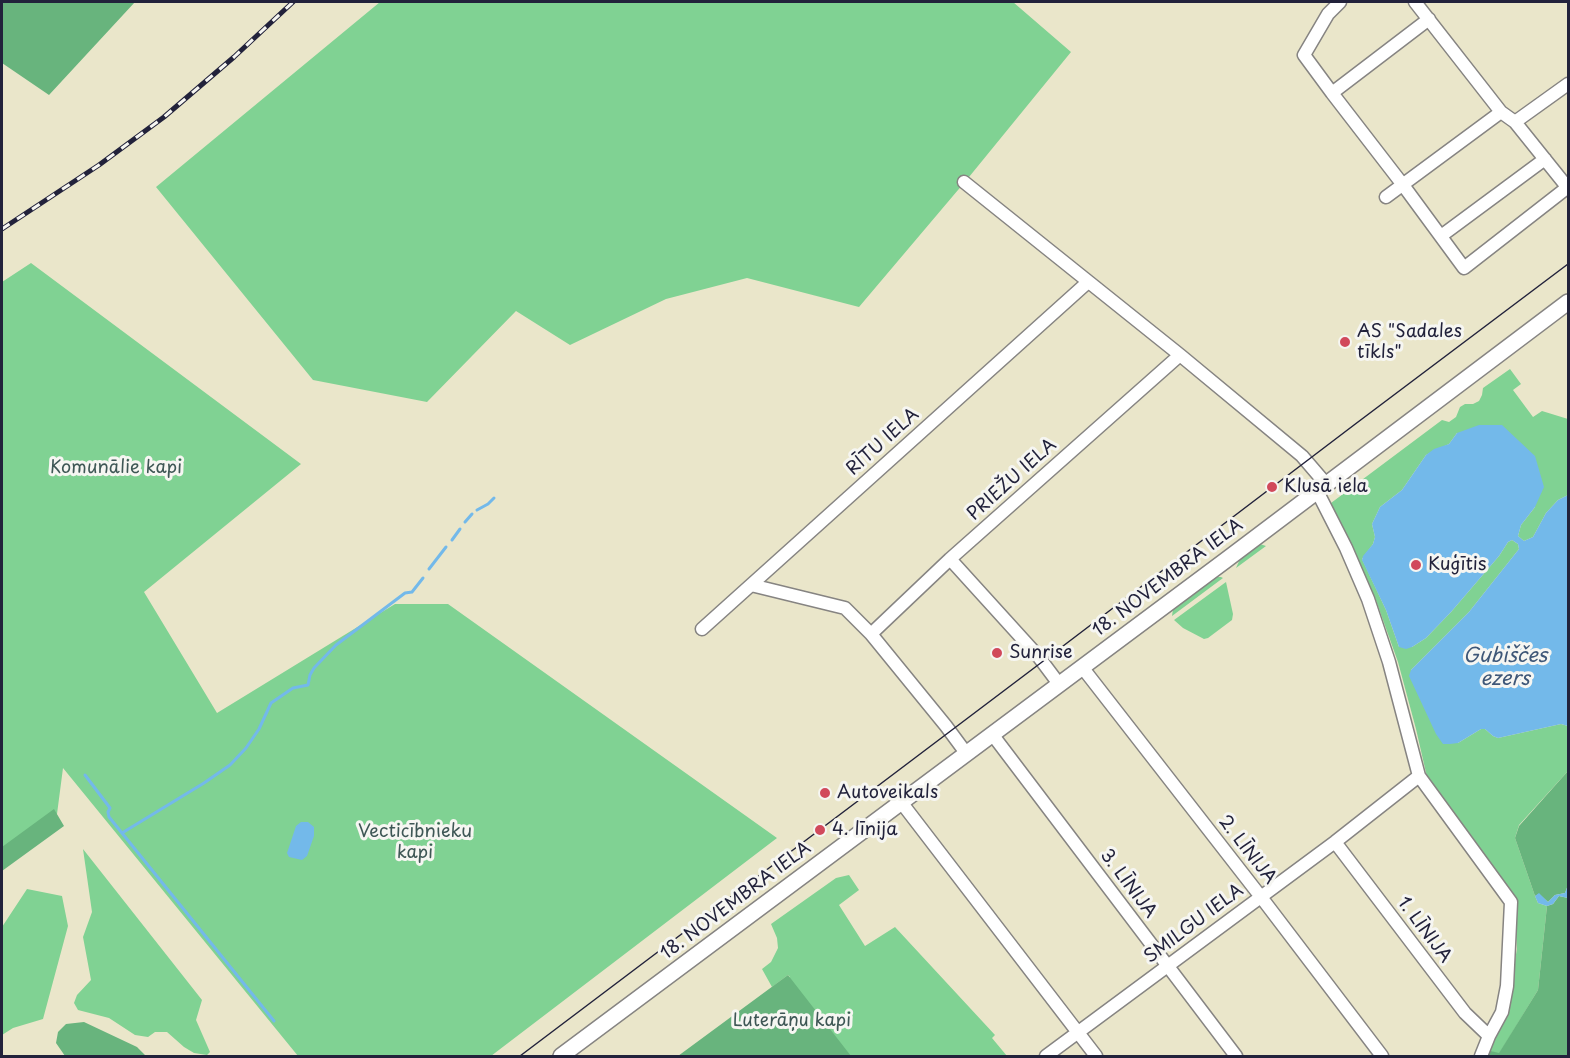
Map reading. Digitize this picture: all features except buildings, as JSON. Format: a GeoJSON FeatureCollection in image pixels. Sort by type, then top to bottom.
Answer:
{"type":"FeatureCollection","features":[{"type":"Feature","properties":{"kind":"main road","name":"18. NOVEMBRA IELA"},"geometry":{"type":"LineString","coordinates":[[561,1056],[1569,302]]}},
{"type":"Feature","properties":{"kind":"street"},"geometry":{"type":"LineString","coordinates":[[1340,2],[1328,14],[1304,55],[1464,268],[1568,188],[1515,122],[1501,112],[1415,2]]}},
{"type":"Feature","properties":{"kind":"street"},"geometry":{"type":"LineString","coordinates":[[1332,93],[1429,20]]}},
{"type":"Feature","properties":{"kind":"street"},"geometry":{"type":"LineString","coordinates":[[1515,122],[1569,84]]}},
{"type":"Feature","properties":{"kind":"street"},"geometry":{"type":"LineString","coordinates":[[1386,197],[1501,112]]}},
{"type":"Feature","properties":{"kind":"street"},"geometry":{"type":"LineString","coordinates":[[1441,236],[1545,159]]}},
{"type":"Feature","properties":{"kind":"street"},"geometry":{"type":"LineString","coordinates":[[964,182],[1302,456],[1321,487],[1368,599],[1389,662],[1419,776],[1511,902],[1507,986],[1502,1012],[1481,1056]]}},
{"type":"Feature","properties":{"kind":"street","name":"RĪTU IELA"},"geometry":{"type":"LineString","coordinates":[[702,629],[1089,282]]}},
{"type":"Feature","properties":{"kind":"street","name":"PRIEŽU IELA"},"geometry":{"type":"LineString","coordinates":[[871,634],[950,559],[1180,355]]}},
{"type":"Feature","properties":{"kind":"street"},"geometry":{"type":"LineString","coordinates":[[950,559],[1038,656],[1059,684]]}},
{"type":"Feature","properties":{"kind":"street"},"geometry":{"type":"LineString","coordinates":[[751,585],[845,608],[871,634],[966,753]]}},
{"type":"Feature","properties":{"kind":"street","name":"2. LĪNIJA"},"geometry":{"type":"LineString","coordinates":[[1082,667],[1382,1056]]}},
{"type":"Feature","properties":{"kind":"street","name":"3. LĪNIJA"},"geometry":{"type":"LineString","coordinates":[[992,734],[1236,1056]]}},
{"type":"Feature","properties":{"kind":"street","name":"SMILGU IELA"},"geometry":{"type":"LineString","coordinates":[[1046,1056],[1335,842],[1419,776]]}},
{"type":"Feature","properties":{"kind":"street"},"geometry":{"type":"LineString","coordinates":[[901,802],[1095,1056]]}},
{"type":"Feature","properties":{"kind":"street","name":"1. LĪNIJA"},"geometry":{"type":"LineString","coordinates":[[1335,842],[1465,1013],[1489,1036]]}},
{"type":"Feature","properties":{"kind":"green space"},"geometry":{"type":"Polygon","coordinates":[[[2,2],[135,2],[49,95],[2,63],[2,2]]]}},
{"type":"Feature","properties":{"kind":"green space"},"geometry":{"type":"Polygon","coordinates":[[[380,2],[1013,2],[1071,52],[859,307],[747,278],[666,299],[570,345],[516,311],[427,402],[313,380],[156,187],[380,2]]]}},
{"type":"Feature","properties":{"kind":"green space","name":"Vecticībnieku kapi"},"geometry":{"type":"Polygon","coordinates":[[[31,263],[301,464],[144,592],[217,713],[395,604],[448,604],[777,838],[491,1056],[298,1056],[63,768],[57,814],[2,855],[2,282],[31,263]]]}},
{"type":"Feature","properties":{"kind":"green space"},"geometry":{"type":"Polygon","coordinates":[[[1510,369],[1521,384],[1513,390],[1533,417],[1542,411],[1568,419],[1568,495],[1558,500],[1546,513],[1533,537],[1524,541],[1518,536],[1521,525],[1535,507],[1457,433],[1449,444],[1426,455],[1402,490],[1380,507],[1372,524],[1375,537],[1373,544],[1362,559],[1386,610],[1399,647],[1412,647],[1426,638],[1451,612],[1499,556],[1508,542],[1512,540],[1518,544],[1519,549],[1469,612],[1411,670],[1458,743],[1481,729],[1485,729],[1498,738],[1561,724],[1568,726],[1568,771],[1519,825],[1515,838],[1538,903],[1547,906],[1538,990],[1499,1054],[1487,1050],[1506,1009],[1517,949],[1514,903],[1493,866],[1427,777],[1398,662],[1374,595],[1331,503],[1442,420],[1449,422],[1456,417],[1460,407],[1479,401],[1483,388],[1510,369]]]}},
{"type":"Feature","properties":{"kind":"green space"},"geometry":{"type":"Polygon","coordinates":[[[1260,544],[1266,546],[1236,568],[1240,559],[1260,544]]]}},
{"type":"Feature","properties":{"kind":"green space"},"geometry":{"type":"Polygon","coordinates":[[[1217,577],[1223,578],[1172,616],[1173,609],[1217,577]]]}},
{"type":"Feature","properties":{"kind":"green space"},"geometry":{"type":"Polygon","coordinates":[[[1226,582],[1233,614],[1232,620],[1208,638],[1204,639],[1183,628],[1174,620],[1226,582]]]}},
{"type":"Feature","properties":{"kind":"green space"},"geometry":{"type":"Polygon","coordinates":[[[1568,771],[1568,885],[1565,893],[1555,895],[1548,902],[1539,894],[1535,896],[1515,838],[1519,826],[1568,771]]]}},
{"type":"Feature","properties":{"kind":"green space"},"geometry":{"type":"Polygon","coordinates":[[[54,809],[64,826],[2,871],[2,847],[54,809]]]}},
{"type":"Feature","properties":{"kind":"green space"},"geometry":{"type":"Polygon","coordinates":[[[83,849],[202,1000],[196,1020],[210,1052],[207,1055],[194,1053],[167,1032],[155,1032],[148,1037],[135,1035],[109,1018],[78,1010],[74,1003],[77,995],[91,980],[83,937],[92,912],[83,849]]]}},
{"type":"Feature","properties":{"kind":"green space"},"geometry":{"type":"Polygon","coordinates":[[[849,875],[859,890],[839,905],[865,946],[895,927],[995,1035],[992,1038],[1007,1056],[683,1056],[790,977],[788,975],[772,987],[762,969],[771,962],[778,948],[777,938],[771,924],[836,878],[849,875]]]}},
{"type":"Feature","properties":{"kind":"green space"},"geometry":{"type":"Polygon","coordinates":[[[27,889],[62,896],[68,926],[43,1019],[13,1028],[2,1035],[2,927],[27,889]]]}},
{"type":"Feature","properties":{"kind":"green space"},"geometry":{"type":"Polygon","coordinates":[[[1559,896],[1568,898],[1568,1056],[1485,1056],[1487,1050],[1499,1053],[1538,990],[1547,906],[1553,904],[1559,896]]]}},
{"type":"Feature","properties":{"kind":"green space","name":"Luterāņu kapi"},"geometry":{"type":"Polygon","coordinates":[[[788,975],[851,1056],[678,1056],[788,975]]]}},
{"type":"Feature","properties":{"kind":"green space"},"geometry":{"type":"Polygon","coordinates":[[[84,1022],[137,1047],[146,1056],[65,1056],[56,1043],[58,1032],[66,1024],[84,1022]]]}},
{"type":"Feature","properties":{"kind":"water","name":"Gubiščes ezers"},"geometry":{"type":"Polygon","coordinates":[[[1479,425],[1502,425],[1535,456],[1544,487],[1535,507],[1521,525],[1518,536],[1524,541],[1533,537],[1546,513],[1558,500],[1568,495],[1568,726],[1561,724],[1498,738],[1485,729],[1481,729],[1458,743],[1443,744],[1409,676],[1411,670],[1469,612],[1519,549],[1518,544],[1512,540],[1508,542],[1499,556],[1451,612],[1426,638],[1406,649],[1399,647],[1386,610],[1362,560],[1373,544],[1375,537],[1372,524],[1380,507],[1402,490],[1426,455],[1434,449],[1449,444],[1457,433],[1479,425]]]}},
{"type":"Feature","properties":{"kind":"water"},"geometry":{"type":"Polygon","coordinates":[[[301,822],[308,822],[314,827],[314,836],[307,856],[302,860],[289,857],[287,853],[296,826],[301,822]]]}},
{"type":"Feature","properties":{"kind":"water"},"geometry":{"type":"Polygon","coordinates":[[[1568,885],[1568,898],[1559,896],[1553,904],[1547,906],[1538,903],[1535,896],[1539,893],[1548,902],[1555,895],[1565,893],[1568,885]]]}},
{"type":"Feature","properties":{"kind":"waterway"},"geometry":{"type":"LineString","coordinates":[[477,510],[494,498]]}},
{"type":"Feature","properties":{"kind":"waterway"},"geometry":{"type":"LineString","coordinates":[[465,522],[472,514]]}},
{"type":"Feature","properties":{"kind":"waterway"},"geometry":{"type":"LineString","coordinates":[[452,540],[460,529]]}},
{"type":"Feature","properties":{"kind":"waterway"},"geometry":{"type":"LineString","coordinates":[[429,569],[446,547]]}},
{"type":"Feature","properties":{"kind":"waterway"},"geometry":{"type":"LineString","coordinates":[[122,833],[230,765],[259,729],[271,703],[293,688],[308,685],[314,668],[336,645],[405,593],[412,592],[423,578]]}},
{"type":"Feature","properties":{"kind":"waterway"},"geometry":{"type":"LineString","coordinates":[[85,775],[110,808],[109,817],[274,1021]]}},
{"type":"Feature","properties":{"kind":"tram line"},"geometry":{"type":"LineString","coordinates":[[520,1056],[1568,264]]}},
{"type":"Feature","properties":{"kind":"railway"},"geometry":{"type":"LineString","coordinates":[[2,229],[99,165],[164,117],[293,2]]}},
{"type":"Feature","properties":{"kind":"place","name":"AS \"Sadales tīkls\""},"geometry":{"type":"Point","coordinates":[1345,342]}},
{"type":"Feature","properties":{"kind":"place","name":"Klusā iela"},"geometry":{"type":"Point","coordinates":[1272,487]}},
{"type":"Feature","properties":{"kind":"place","name":"Kuģītis"},"geometry":{"type":"Point","coordinates":[1416,565]}},
{"type":"Feature","properties":{"kind":"place","name":"Sunrise"},"geometry":{"type":"Point","coordinates":[997,653]}},
{"type":"Feature","properties":{"kind":"place","name":"Autoveikals"},"geometry":{"type":"Point","coordinates":[825,793]}},
{"type":"Feature","properties":{"kind":"place","name":"4. līnija"},"geometry":{"type":"Point","coordinates":[820,830]}},
{"type":"Feature","properties":{"kind":"park label","name":"Komunālie kapi"},"geometry":{"type":"Point","coordinates":[116,468]}}]}
